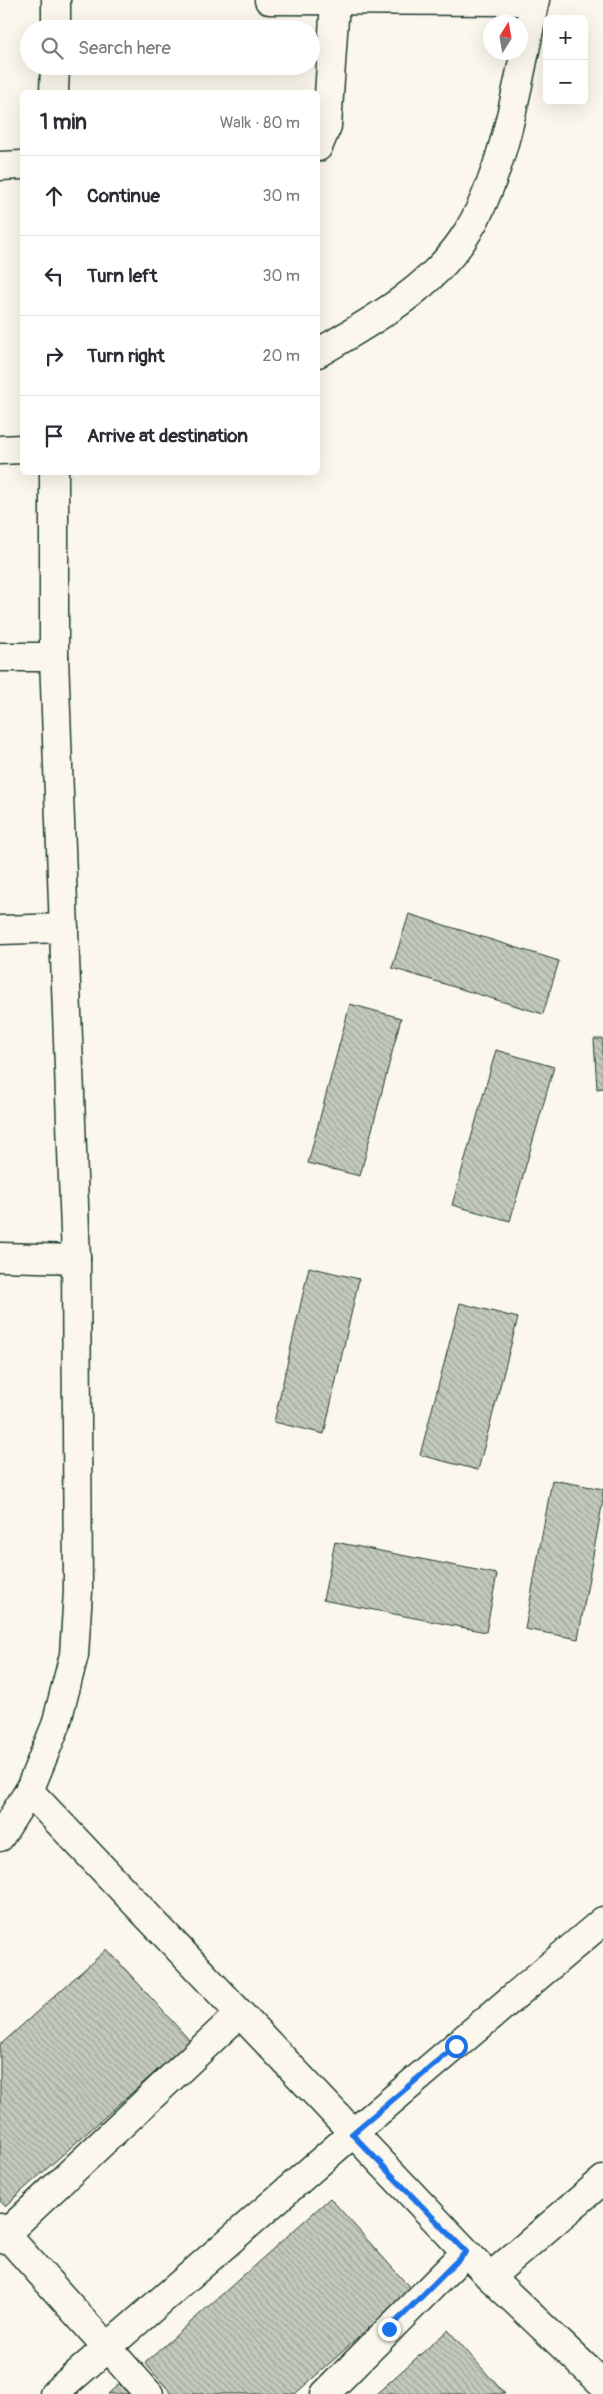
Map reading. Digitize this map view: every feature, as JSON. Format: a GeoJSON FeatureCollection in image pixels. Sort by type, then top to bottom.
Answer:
{"type":"FeatureCollection","features":[{"type":"Feature","properties":{"kind":"street"},"geometry":{"type":"LineString","coordinates":[[56,0],[56,20]]}},
{"type":"Feature","properties":{"kind":"street"},"geometry":{"type":"LineString","coordinates":[[269,0],[335,2],[534,1],[510,120],[487,193],[463,239],[433,274],[381,316],[320,352]]}},
{"type":"Feature","properties":{"kind":"street"},"geometry":{"type":"LineString","coordinates":[[320,142],[327,126],[335,2]]}},
{"type":"Feature","properties":{"kind":"street"},"geometry":{"type":"LineString","coordinates":[[54,90],[55,75]]}},
{"type":"Feature","properties":{"kind":"street"},"geometry":{"type":"LineString","coordinates":[[0,166],[20,166]]}},
{"type":"Feature","properties":{"kind":"street"},"geometry":{"type":"LineString","coordinates":[[0,450],[20,449]]}},
{"type":"Feature","properties":{"kind":"street"},"geometry":{"type":"LineString","coordinates":[[0,1837],[30,1791],[56,1725],[74,1655],[78,1561],[76,1259],[54,657],[54,475]]}},
{"type":"Feature","properties":{"kind":"street"},"geometry":{"type":"LineString","coordinates":[[0,657],[54,657]]}},
{"type":"Feature","properties":{"kind":"street"},"geometry":{"type":"LineString","coordinates":[[0,930],[64,928]]}},
{"type":"Feature","properties":{"kind":"street"},"geometry":{"type":"LineString","coordinates":[[0,1257],[76,1259]]}},
{"type":"Feature","properties":{"kind":"street"},"geometry":{"type":"LineString","coordinates":[[30,1791],[352,2134],[490,2277],[603,2386],[596,2394]]}},
{"type":"Feature","properties":{"kind":"street"},"geometry":{"type":"LineString","coordinates":[[54,2394],[352,2134],[603,1921]]}},
{"type":"Feature","properties":{"kind":"street"},"geometry":{"type":"LineString","coordinates":[[149,2394],[2,2233],[239,2014]]}},
{"type":"Feature","properties":{"kind":"street"},"geometry":{"type":"LineString","coordinates":[[490,2277],[603,2180]]}},
{"type":"Feature","properties":{"kind":"street"},"geometry":{"type":"LineString","coordinates":[[325,2394],[466,2252]]}},
{"type":"Feature","properties":{"kind":"building"},"geometry":{"type":"Polygon","coordinates":[[[409,914],[559,961],[543,1014],[392,968],[409,914]]]}},
{"type":"Feature","properties":{"kind":"building"},"geometry":{"type":"Polygon","coordinates":[[[350,1004],[401,1018],[360,1176],[308,1163],[350,1004]]]}},
{"type":"Feature","properties":{"kind":"building"},"geometry":{"type":"Polygon","coordinates":[[[594,1039],[603,1039],[603,1088],[597,1089],[594,1039]]]}},
{"type":"Feature","properties":{"kind":"building"},"geometry":{"type":"Polygon","coordinates":[[[496,1050],[554,1067],[510,1221],[452,1205],[496,1050]]]}},
{"type":"Feature","properties":{"kind":"building"},"geometry":{"type":"Polygon","coordinates":[[[309,1267],[359,1279],[324,1434],[274,1422],[309,1267]]]}},
{"type":"Feature","properties":{"kind":"building"},"geometry":{"type":"Polygon","coordinates":[[[460,1303],[518,1318],[478,1470],[420,1455],[460,1303]]]}},
{"type":"Feature","properties":{"kind":"building"},"geometry":{"type":"Polygon","coordinates":[[[552,1480],[603,1489],[603,1500],[578,1639],[525,1629],[552,1480]]]}},
{"type":"Feature","properties":{"kind":"building"},"geometry":{"type":"Polygon","coordinates":[[[335,1542],[497,1574],[486,1632],[323,1600],[335,1542]]]}},
{"type":"Feature","properties":{"kind":"building"},"geometry":{"type":"Polygon","coordinates":[[[107,1949],[190,2041],[5,2206],[0,2201],[0,2045],[107,1949]]]}},
{"type":"Feature","properties":{"kind":"building"},"geometry":{"type":"Polygon","coordinates":[[[330,2198],[412,2290],[295,2394],[172,2394],[145,2363],[330,2198]]]}},
{"type":"Feature","properties":{"kind":"building"},"geometry":{"type":"Polygon","coordinates":[[[448,2330],[505,2394],[376,2394],[448,2330]]]}},
{"type":"Feature","properties":{"kind":"building"},"geometry":{"type":"Polygon","coordinates":[[[119,2384],[129,2394],[108,2394],[119,2384]]]}},
{"type":"Feature","properties":{"kind":"route"},"geometry":{"type":"LineString","coordinates":[[389,2329],[466,2252],[352,2134],[456,2046]]}}]}
